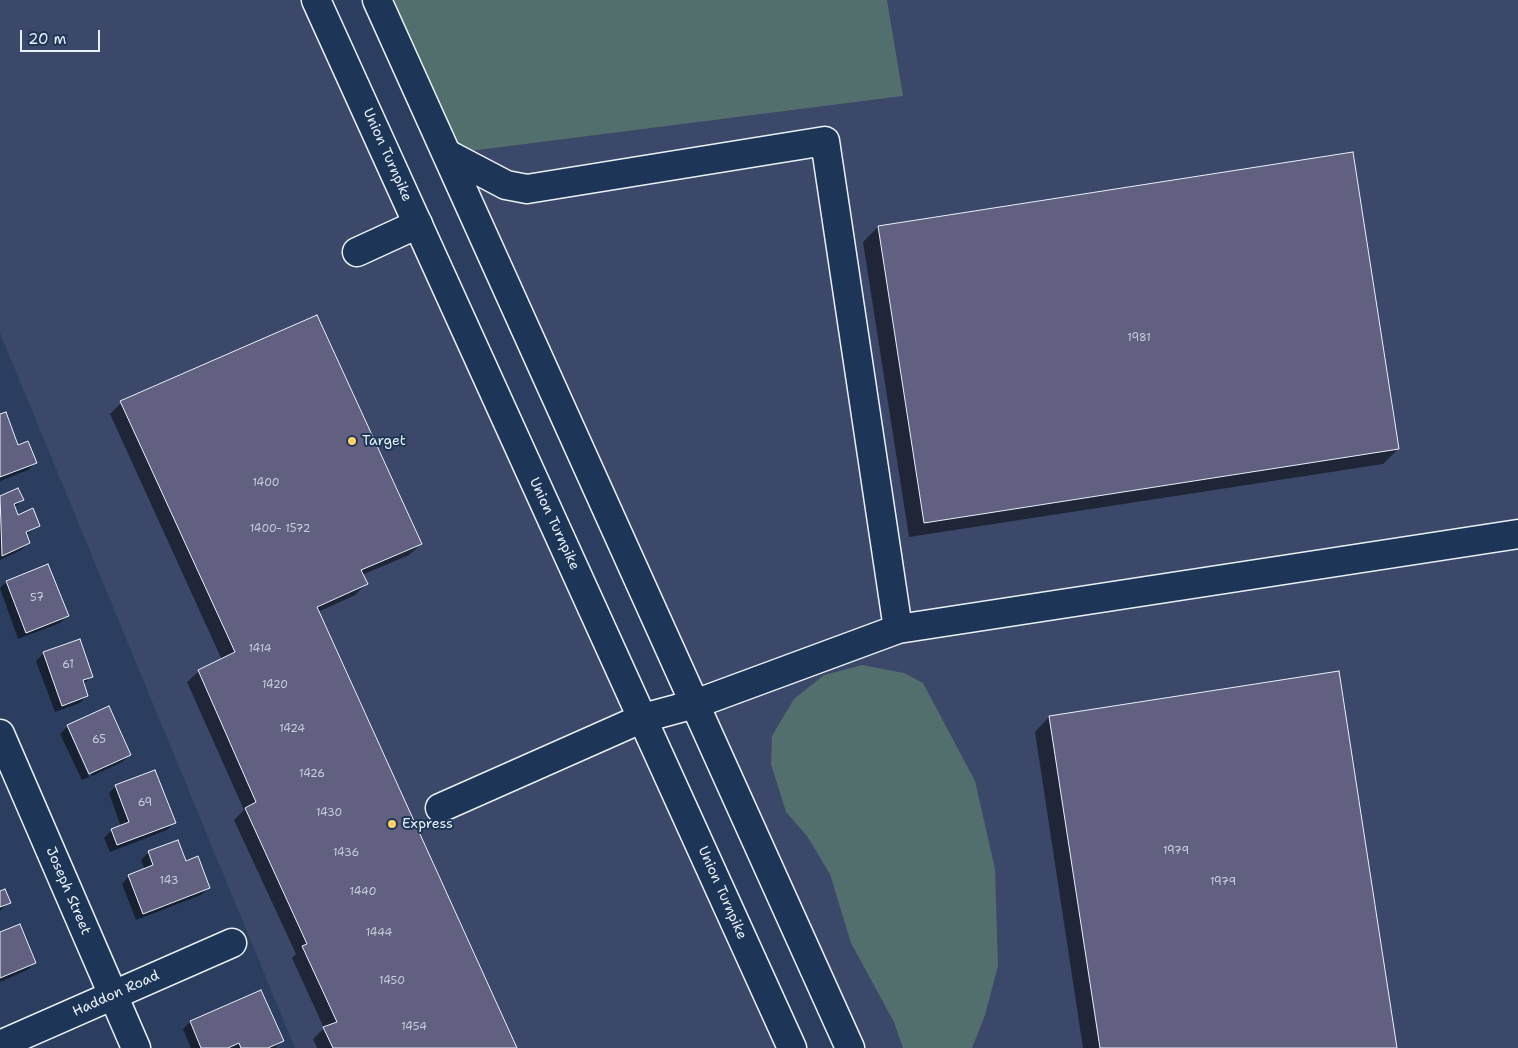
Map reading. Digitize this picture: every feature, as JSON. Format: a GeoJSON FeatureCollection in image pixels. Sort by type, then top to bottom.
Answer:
{"type":"FeatureCollection","features":[{"type":"Feature","properties":{"kind":"main road","name":"Union Turnpike"},"geometry":{"type":"LineString","coordinates":[[316,0],[792,1048]]}},
{"type":"Feature","properties":{"kind":"main road"},"geometry":{"type":"LineString","coordinates":[[377,0],[850,1048]]}},
{"type":"Feature","properties":{"kind":"main road"},"geometry":{"type":"LineString","coordinates":[[446,154],[498,182],[527,189],[825,141],[898,628]]}},
{"type":"Feature","properties":{"kind":"main road"},"geometry":{"type":"LineString","coordinates":[[357,252],[418,224]]}},
{"type":"Feature","properties":{"kind":"main road"},"geometry":{"type":"LineString","coordinates":[[440,808],[643,718],[695,704],[898,628],[1518,534]]}},
{"type":"Feature","properties":{"kind":"main road","name":"Joseph Street"},"geometry":{"type":"LineString","coordinates":[[0,734],[136,1048]]}},
{"type":"Feature","properties":{"kind":"main road","name":"Haddon Road"},"geometry":{"type":"LineString","coordinates":[[0,1045],[232,943]]}},
{"type":"Feature","properties":{"kind":"shaded area"},"geometry":{"type":"Polygon","coordinates":[[[0,0],[316,0],[792,1048],[295,1048],[0,333],[0,0]]]}},
{"type":"Feature","properties":{"kind":"shaded area"},"geometry":{"type":"Polygon","coordinates":[[[887,0],[1518,0],[1518,1048],[850,1048],[447,154],[902,96],[887,0]]]}},
{"type":"Feature","properties":{"kind":"green space"},"geometry":{"type":"Polygon","coordinates":[[[377,0],[887,0],[903,96],[447,154],[377,0]]]}},
{"type":"Feature","properties":{"kind":"green space"},"geometry":{"type":"Polygon","coordinates":[[[862,665],[904,673],[923,683],[975,781],[995,869],[998,966],[985,1015],[972,1048],[903,1048],[894,1022],[851,943],[830,874],[807,836],[786,812],[771,764],[772,736],[794,699],[824,675],[862,665]]]}},
{"type":"Feature","properties":{"kind":"building"},"geometry":{"type":"Polygon","coordinates":[[[1353,152],[1399,449],[924,523],[878,226],[1353,152]]]}},
{"type":"Feature","properties":{"kind":"building"},"geometry":{"type":"Polygon","coordinates":[[[317,315],[422,544],[361,570],[368,584],[317,607],[517,1048],[333,1048],[323,1027],[337,1022],[302,946],[307,944],[245,808],[256,802],[198,670],[235,652],[120,401],[317,315]]]}},
{"type":"Feature","properties":{"kind":"building"},"geometry":{"type":"Polygon","coordinates":[[[6,412],[18,445],[28,441],[37,463],[0,477],[0,414],[6,412]]]}},
{"type":"Feature","properties":{"kind":"building"},"geometry":{"type":"Polygon","coordinates":[[[18,488],[24,500],[14,504],[18,515],[33,508],[40,526],[26,532],[30,543],[2,556],[0,496],[18,488]]]}},
{"type":"Feature","properties":{"kind":"building"},"geometry":{"type":"Polygon","coordinates":[[[48,564],[69,616],[26,633],[6,581],[48,564]]]}},
{"type":"Feature","properties":{"kind":"building"},"geometry":{"type":"Polygon","coordinates":[[[80,639],[93,677],[83,680],[88,696],[62,706],[43,652],[80,639]]]}},
{"type":"Feature","properties":{"kind":"building"},"geometry":{"type":"Polygon","coordinates":[[[1339,671],[1397,1048],[1100,1048],[1049,716],[1339,671]]]}},
{"type":"Feature","properties":{"kind":"building"},"geometry":{"type":"Polygon","coordinates":[[[109,706],[131,755],[89,774],[67,725],[109,706]]]}},
{"type":"Feature","properties":{"kind":"building"},"geometry":{"type":"Polygon","coordinates":[[[155,770],[176,823],[117,845],[111,829],[129,822],[115,785],[155,770]]]}},
{"type":"Feature","properties":{"kind":"building"},"geometry":{"type":"Polygon","coordinates":[[[178,840],[186,861],[198,856],[210,888],[143,914],[128,875],[153,865],[148,851],[178,840]]]}},
{"type":"Feature","properties":{"kind":"building"},"geometry":{"type":"Polygon","coordinates":[[[5,889],[11,903],[0,907],[0,891],[5,889]]]}},
{"type":"Feature","properties":{"kind":"building"},"geometry":{"type":"Polygon","coordinates":[[[20,924],[36,963],[0,978],[0,932],[20,924]]]}},
{"type":"Feature","properties":{"kind":"building"},"geometry":{"type":"Polygon","coordinates":[[[261,990],[284,1041],[268,1048],[241,1048],[239,1043],[228,1048],[201,1048],[190,1021],[261,990]]]}},
{"type":"Feature","properties":{"kind":"place","name":"Target"},"geometry":{"type":"Point","coordinates":[352,441]}},
{"type":"Feature","properties":{"kind":"place","name":"Express"},"geometry":{"type":"Point","coordinates":[392,824]}}]}
